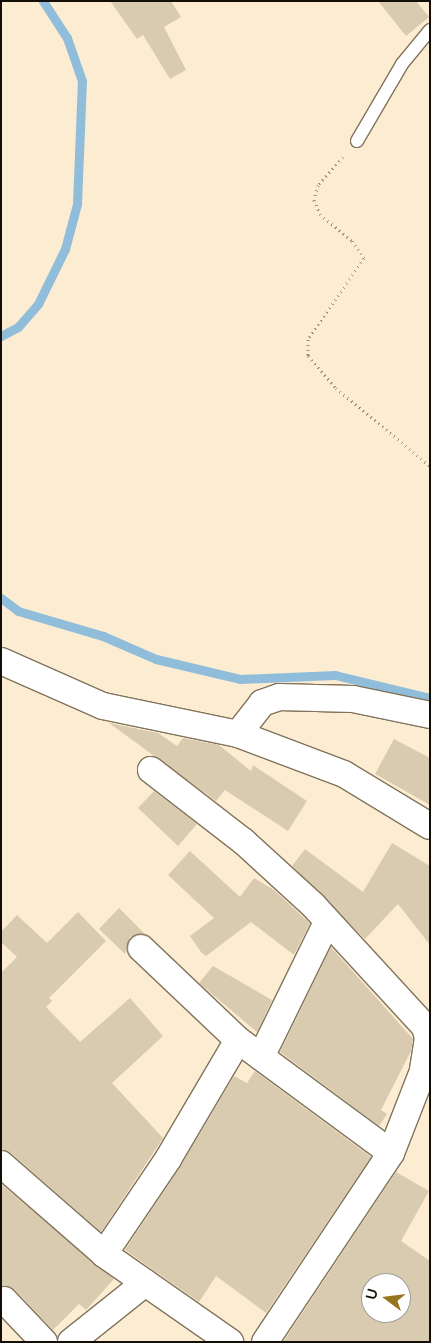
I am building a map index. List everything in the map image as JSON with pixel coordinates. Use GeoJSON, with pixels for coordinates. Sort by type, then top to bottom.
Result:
{"type":"FeatureCollection","features":[{"type":"Feature","properties":{"kind":"street"},"geometry":{"type":"LineString","coordinates":[[1,661],[103,706],[238,734],[344,774],[430,826]]}},
{"type":"Feature","properties":{"kind":"street"},"geometry":{"type":"LineString","coordinates":[[238,734],[262,703],[279,698],[353,699],[430,715]]}},
{"type":"Feature","properties":{"kind":"street"},"geometry":{"type":"LineString","coordinates":[[152,770],[243,841],[328,922],[425,1027],[428,1038],[423,1070],[392,1153],[266,1342]]}},
{"type":"Feature","properties":{"kind":"street"},"geometry":{"type":"LineString","coordinates":[[261,1057],[328,922]]}},
{"type":"Feature","properties":{"kind":"street"},"geometry":{"type":"LineString","coordinates":[[141,948],[238,1040],[392,1153]]}},
{"type":"Feature","properties":{"kind":"street"},"geometry":{"type":"LineString","coordinates":[[104,1254],[168,1159],[238,1040]]}},
{"type":"Feature","properties":{"kind":"street"},"geometry":{"type":"LineString","coordinates":[[1,1164],[104,1254],[230,1342]]}},
{"type":"Feature","properties":{"kind":"street"},"geometry":{"type":"LineString","coordinates":[[71,1342],[145,1284]]}},
{"type":"Feature","properties":{"kind":"street"},"geometry":{"type":"LineString","coordinates":[[4,1300],[44,1342]]}},
{"type":"Feature","properties":{"kind":"lane"},"geometry":{"type":"LineString","coordinates":[[357,140],[402,64],[430,30]]}},
{"type":"Feature","properties":{"kind":"path"},"geometry":{"type":"LineString","coordinates":[[357,140],[318,185],[314,200],[320,214],[352,241],[364,258],[308,339],[308,356],[336,388],[430,466]]}},
{"type":"Feature","properties":{"kind":"building"},"geometry":{"type":"Polygon","coordinates":[[[110,1],[171,1],[181,17],[164,27],[186,70],[170,79],[143,35],[137,39],[110,1]]]}},
{"type":"Feature","properties":{"kind":"building"},"geometry":{"type":"Polygon","coordinates":[[[378,1],[416,1],[429,17],[406,36],[378,1]]]}},
{"type":"Feature","properties":{"kind":"building"},"geometry":{"type":"Polygon","coordinates":[[[109,723],[158,733],[177,746],[183,738],[219,745],[251,771],[253,765],[307,801],[288,831],[225,790],[216,801],[109,723]]]}},
{"type":"Feature","properties":{"kind":"building"},"geometry":{"type":"Polygon","coordinates":[[[394,739],[430,758],[430,805],[375,774],[394,739]]]}},
{"type":"Feature","properties":{"kind":"building"},"geometry":{"type":"Polygon","coordinates":[[[154,791],[197,824],[178,846],[138,808],[154,791]]]}},
{"type":"Feature","properties":{"kind":"building"},"geometry":{"type":"Polygon","coordinates":[[[392,843],[430,866],[430,945],[398,904],[365,939],[292,866],[305,849],[363,892],[392,843]]]}},
{"type":"Feature","properties":{"kind":"building"},"geometry":{"type":"Polygon","coordinates":[[[190,851],[240,897],[254,878],[274,890],[310,923],[294,955],[251,922],[206,956],[201,952],[190,936],[214,918],[168,875],[190,851]]]}},
{"type":"Feature","properties":{"kind":"building"},"geometry":{"type":"Polygon","coordinates":[[[119,908],[145,934],[130,937],[125,954],[99,929],[119,908]]]}},
{"type":"Feature","properties":{"kind":"building"},"geometry":{"type":"Polygon","coordinates":[[[78,912],[106,941],[49,998],[52,1001],[46,1007],[80,1042],[130,998],[163,1036],[112,1083],[163,1138],[101,1232],[11,1153],[1,1149],[1,973],[17,957],[1,942],[1,932],[17,915],[47,943],[78,912]]]}},
{"type":"Feature","properties":{"kind":"building"},"geometry":{"type":"Polygon","coordinates":[[[331,947],[413,1039],[411,1051],[381,1110],[387,1114],[379,1126],[280,1052],[331,947]]]}},
{"type":"Feature","properties":{"kind":"building"},"geometry":{"type":"Polygon","coordinates":[[[213,966],[272,1000],[257,1032],[199,983],[213,966]]]}},
{"type":"Feature","properties":{"kind":"building"},"geometry":{"type":"Polygon","coordinates":[[[255,1071],[371,1157],[266,1313],[216,1276],[199,1302],[125,1250],[180,1167],[234,1076],[247,1083],[255,1071]]]}},
{"type":"Feature","properties":{"kind":"building"},"geometry":{"type":"Polygon","coordinates":[[[396,1172],[429,1191],[401,1241],[430,1261],[430,1342],[283,1342],[396,1172]]]}},
{"type":"Feature","properties":{"kind":"building"},"geometry":{"type":"Polygon","coordinates":[[[1,1184],[114,1279],[86,1310],[79,1304],[53,1330],[15,1290],[1,1285],[1,1184]]]}},
{"type":"Feature","properties":{"kind":"waterway"},"geometry":{"type":"LineString","coordinates":[[1,336],[18,327],[38,304],[65,249],[77,204],[82,81],[67,38],[43,1]]}},
{"type":"Feature","properties":{"kind":"waterway"},"geometry":{"type":"LineString","coordinates":[[1,598],[18,611],[103,636],[156,659],[240,679],[335,675],[430,698]]}}]}
